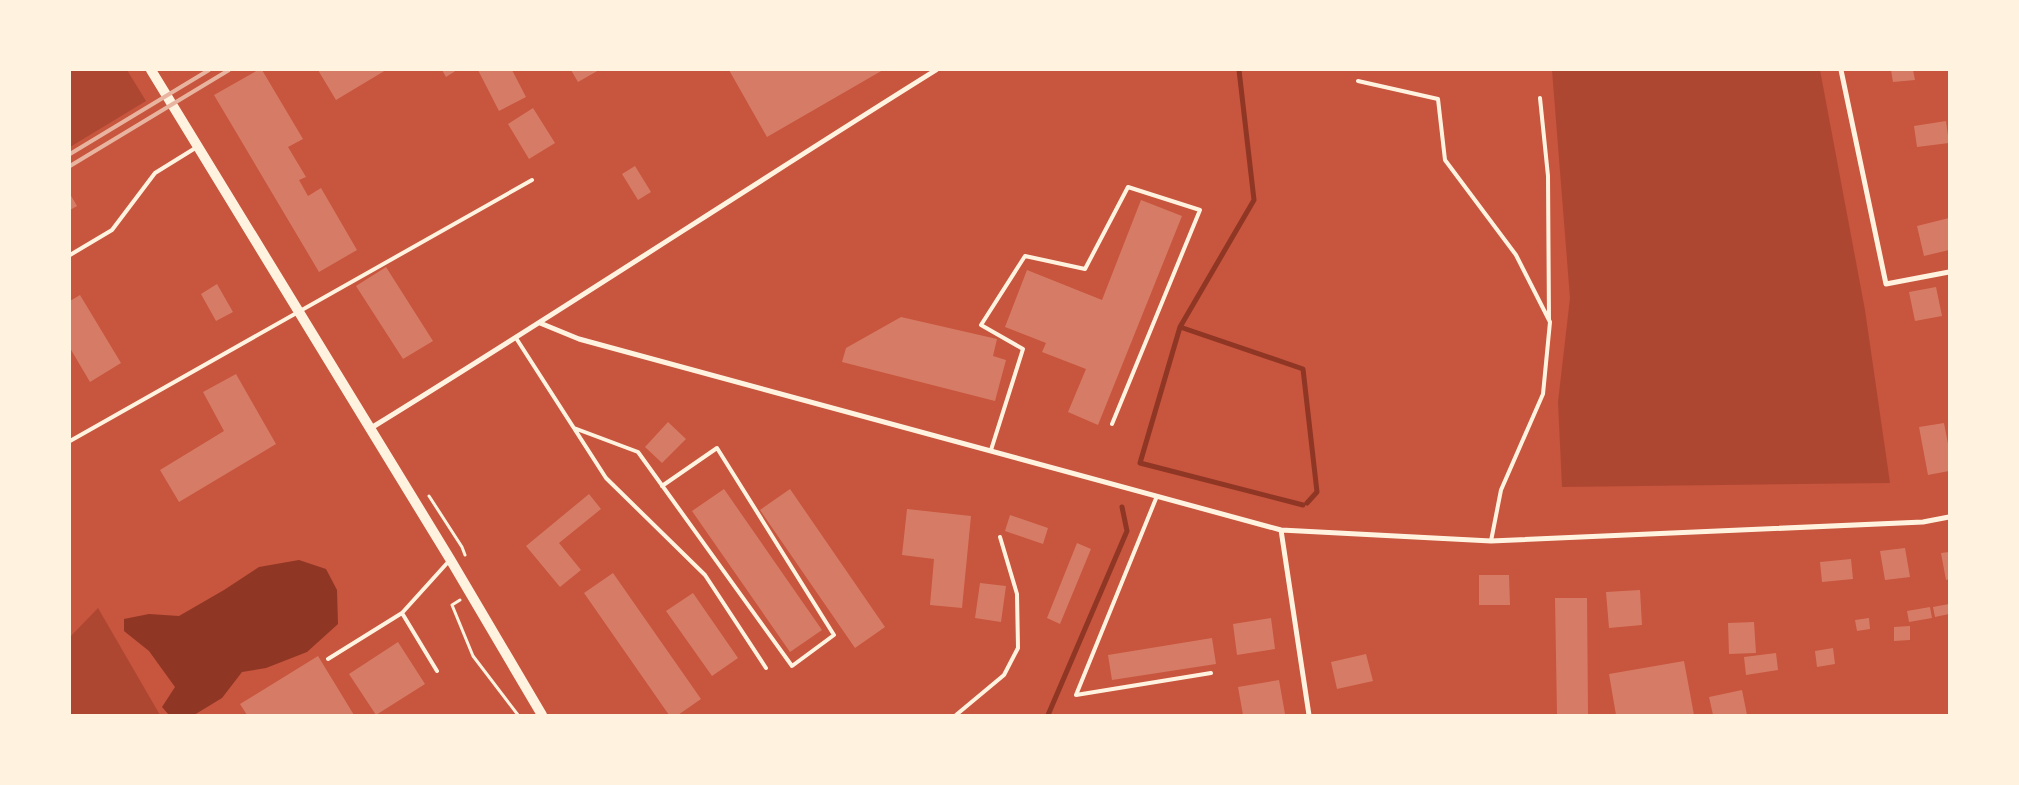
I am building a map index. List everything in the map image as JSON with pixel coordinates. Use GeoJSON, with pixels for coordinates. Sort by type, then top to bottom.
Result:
{"type":"FeatureCollection","features":[{"type":"Feature","properties":{"kind":"main road"},"geometry":{"type":"LineString","coordinates":[[151,70],[371,428],[542,715]]}},
{"type":"Feature","properties":{"kind":"street"},"geometry":{"type":"LineString","coordinates":[[371,428],[540,323],[936,70]]}},
{"type":"Feature","properties":{"kind":"street"},"geometry":{"type":"LineString","coordinates":[[1842,70],[1886,284],[1949,272]]}},
{"type":"Feature","properties":{"kind":"street"},"geometry":{"type":"LineString","coordinates":[[540,323],[579,339],[1281,530],[1491,541],[1923,522],[1949,517]]}},
{"type":"Feature","properties":{"kind":"street"},"geometry":{"type":"LineString","coordinates":[[1281,530],[1309,715]]}},
{"type":"Feature","properties":{"kind":"lane"},"geometry":{"type":"LineString","coordinates":[[1358,81],[1438,99],[1445,160],[1516,255],[1550,322]]}},
{"type":"Feature","properties":{"kind":"lane"},"geometry":{"type":"LineString","coordinates":[[1491,541],[1501,490],[1543,394],[1550,322],[1548,176],[1540,98]]}},
{"type":"Feature","properties":{"kind":"lane"},"geometry":{"type":"LineString","coordinates":[[70,255],[112,230],[154,173],[198,146]]}},
{"type":"Feature","properties":{"kind":"lane"},"geometry":{"type":"LineString","coordinates":[[70,441],[532,180]]}},
{"type":"Feature","properties":{"kind":"lane"},"geometry":{"type":"LineString","coordinates":[[991,450],[1023,349],[982,325],[1025,256],[1085,269],[1128,187],[1200,210],[1112,424]]}},
{"type":"Feature","properties":{"kind":"lane"},"geometry":{"type":"LineString","coordinates":[[516,338],[606,478],[705,575],[766,668]]}},
{"type":"Feature","properties":{"kind":"lane"},"geometry":{"type":"LineString","coordinates":[[574,428],[638,452],[662,486],[792,666],[834,635],[717,448],[662,486]]}},
{"type":"Feature","properties":{"kind":"lane"},"geometry":{"type":"LineString","coordinates":[[1157,496],[1076,695],[1211,673]]}},
{"type":"Feature","properties":{"kind":"lane"},"geometry":{"type":"LineString","coordinates":[[956,715],[1004,675],[1018,648],[1017,594],[1000,537]]}},
{"type":"Feature","properties":{"kind":"lane"},"geometry":{"type":"LineString","coordinates":[[328,660],[402,613],[450,559]]}},
{"type":"Feature","properties":{"kind":"lane"},"geometry":{"type":"LineString","coordinates":[[402,613],[437,671]]}},
{"type":"Feature","properties":{"kind":"shaded area"},"geometry":{"type":"Polygon","coordinates":[[[70,70],[127,70],[146,101],[70,147],[70,70]]]}},
{"type":"Feature","properties":{"kind":"shaded area"},"geometry":{"type":"Polygon","coordinates":[[[1552,70],[1820,70],[1865,310],[1890,483],[1562,487],[1558,402],[1570,298],[1552,70]]]}},
{"type":"Feature","properties":{"kind":"shaded area"},"geometry":{"type":"Polygon","coordinates":[[[299,560],[326,569],[337,590],[338,624],[307,652],[266,668],[242,672],[222,698],[194,715],[169,715],[162,707],[175,687],[149,651],[124,631],[124,619],[149,614],[179,616],[259,567],[299,560]]]}},
{"type":"Feature","properties":{"kind":"shaded area"},"geometry":{"type":"Polygon","coordinates":[[[98,608],[160,715],[70,715],[70,637],[98,608]]]}},
{"type":"Feature","properties":{"kind":"building"},"geometry":{"type":"Polygon","coordinates":[[[258,70],[262,70],[303,139],[288,147],[306,177],[299,180],[308,196],[321,188],[357,250],[319,272],[214,95],[258,70]]]}},
{"type":"Feature","properties":{"kind":"building"},"geometry":{"type":"Polygon","coordinates":[[[318,70],[386,70],[336,100],[318,70]]]}},
{"type":"Feature","properties":{"kind":"building"},"geometry":{"type":"Polygon","coordinates":[[[442,70],[457,70],[446,77],[442,70]]]}},
{"type":"Feature","properties":{"kind":"building"},"geometry":{"type":"Polygon","coordinates":[[[478,70],[512,70],[526,97],[499,111],[478,70]]]}},
{"type":"Feature","properties":{"kind":"building"},"geometry":{"type":"Polygon","coordinates":[[[571,70],[599,70],[578,82],[571,70]]]}},
{"type":"Feature","properties":{"kind":"building"},"geometry":{"type":"Polygon","coordinates":[[[729,70],[883,70],[767,137],[729,70]]]}},
{"type":"Feature","properties":{"kind":"building"},"geometry":{"type":"Polygon","coordinates":[[[1891,70],[1913,70],[1915,80],[1893,82],[1891,70]]]}},
{"type":"Feature","properties":{"kind":"building"},"geometry":{"type":"Polygon","coordinates":[[[533,108],[555,143],[529,159],[508,124],[533,108]]]}},
{"type":"Feature","properties":{"kind":"building"},"geometry":{"type":"Polygon","coordinates":[[[1946,121],[1949,143],[1917,147],[1914,126],[1946,121]]]}},
{"type":"Feature","properties":{"kind":"building"},"geometry":{"type":"Polygon","coordinates":[[[635,166],[651,192],[638,200],[622,174],[635,166]]]}},
{"type":"Feature","properties":{"kind":"building"},"geometry":{"type":"Polygon","coordinates":[[[70,194],[77,206],[70,210],[70,194]]]}},
{"type":"Feature","properties":{"kind":"building"},"geometry":{"type":"Polygon","coordinates":[[[1141,200],[1182,216],[1098,425],[1068,412],[1086,369],[1042,352],[1046,343],[1005,327],[1027,270],[1102,300],[1141,200]]]}},
{"type":"Feature","properties":{"kind":"building"},"geometry":{"type":"Polygon","coordinates":[[[1949,218],[1949,250],[1924,256],[1917,226],[1949,218]]]}},
{"type":"Feature","properties":{"kind":"building"},"geometry":{"type":"Polygon","coordinates":[[[386,267],[433,341],[403,359],[356,286],[386,267]]]}},
{"type":"Feature","properties":{"kind":"building"},"geometry":{"type":"Polygon","coordinates":[[[217,284],[233,312],[216,321],[201,294],[217,284]]]}},
{"type":"Feature","properties":{"kind":"building"},"geometry":{"type":"Polygon","coordinates":[[[1936,287],[1942,316],[1915,321],[1909,292],[1936,287]]]}},
{"type":"Feature","properties":{"kind":"building"},"geometry":{"type":"Polygon","coordinates":[[[80,295],[121,363],[90,382],[70,348],[70,301],[80,295]]]}},
{"type":"Feature","properties":{"kind":"building"},"geometry":{"type":"Polygon","coordinates":[[[901,317],[997,339],[993,356],[1006,360],[995,401],[842,362],[846,348],[901,317]]]}},
{"type":"Feature","properties":{"kind":"building"},"geometry":{"type":"Polygon","coordinates":[[[236,374],[276,444],[179,502],[160,470],[224,431],[203,392],[236,374]]]}},
{"type":"Feature","properties":{"kind":"building"},"geometry":{"type":"Polygon","coordinates":[[[668,422],[686,439],[662,463],[645,447],[668,422]]]}},
{"type":"Feature","properties":{"kind":"building"},"geometry":{"type":"Polygon","coordinates":[[[1944,423],[1949,449],[1949,471],[1928,475],[1919,427],[1944,423]]]}},
{"type":"Feature","properties":{"kind":"building"},"geometry":{"type":"Polygon","coordinates":[[[724,489],[822,630],[790,652],[692,511],[724,489]]]}},
{"type":"Feature","properties":{"kind":"building"},"geometry":{"type":"Polygon","coordinates":[[[790,489],[885,627],[855,648],[760,510],[790,489]]]}},
{"type":"Feature","properties":{"kind":"building"},"geometry":{"type":"Polygon","coordinates":[[[589,494],[601,509],[559,543],[581,570],[560,587],[526,546],[589,494]]]}},
{"type":"Feature","properties":{"kind":"building"},"geometry":{"type":"Polygon","coordinates":[[[907,509],[971,516],[962,608],[930,605],[934,559],[902,555],[907,509]]]}},
{"type":"Feature","properties":{"kind":"building"},"geometry":{"type":"Polygon","coordinates":[[[1010,515],[1048,528],[1043,544],[1005,531],[1010,515]]]}},
{"type":"Feature","properties":{"kind":"building"},"geometry":{"type":"Polygon","coordinates":[[[1077,543],[1091,549],[1060,624],[1047,618],[1077,543]]]}},
{"type":"Feature","properties":{"kind":"building"},"geometry":{"type":"Polygon","coordinates":[[[1905,548],[1910,577],[1885,580],[1880,551],[1905,548]]]}},
{"type":"Feature","properties":{"kind":"building"},"geometry":{"type":"Polygon","coordinates":[[[1949,552],[1949,579],[1946,580],[1941,553],[1949,552]]]}},
{"type":"Feature","properties":{"kind":"building"},"geometry":{"type":"Polygon","coordinates":[[[1851,559],[1853,579],[1822,582],[1820,562],[1851,559]]]}},
{"type":"Feature","properties":{"kind":"building"},"geometry":{"type":"Polygon","coordinates":[[[613,573],[701,699],[678,715],[669,715],[584,593],[613,573]]]}},
{"type":"Feature","properties":{"kind":"building"},"geometry":{"type":"Polygon","coordinates":[[[1479,575],[1509,575],[1510,605],[1479,605],[1479,575]]]}},
{"type":"Feature","properties":{"kind":"building"},"geometry":{"type":"Polygon","coordinates":[[[980,583],[1006,586],[1001,622],[975,618],[980,583]]]}},
{"type":"Feature","properties":{"kind":"building"},"geometry":{"type":"Polygon","coordinates":[[[1640,590],[1642,625],[1609,628],[1606,592],[1640,590]]]}},
{"type":"Feature","properties":{"kind":"building"},"geometry":{"type":"Polygon","coordinates":[[[693,593],[738,658],[712,676],[666,611],[693,593]]]}},
{"type":"Feature","properties":{"kind":"building"},"geometry":{"type":"Polygon","coordinates":[[[1555,598],[1587,598],[1588,715],[1557,715],[1555,598]]]}},
{"type":"Feature","properties":{"kind":"building"},"geometry":{"type":"Polygon","coordinates":[[[1949,604],[1949,614],[1935,617],[1933,607],[1949,604]]]}},
{"type":"Feature","properties":{"kind":"building"},"geometry":{"type":"Polygon","coordinates":[[[1930,607],[1932,618],[1909,622],[1907,611],[1930,607]]]}},
{"type":"Feature","properties":{"kind":"building"},"geometry":{"type":"Polygon","coordinates":[[[1271,618],[1275,649],[1237,655],[1233,624],[1271,618]]]}},
{"type":"Feature","properties":{"kind":"building"},"geometry":{"type":"Polygon","coordinates":[[[1869,618],[1870,629],[1857,631],[1855,620],[1869,618]]]}},
{"type":"Feature","properties":{"kind":"building"},"geometry":{"type":"Polygon","coordinates":[[[1754,622],[1756,653],[1729,654],[1728,623],[1754,622]]]}},
{"type":"Feature","properties":{"kind":"building"},"geometry":{"type":"Polygon","coordinates":[[[1910,626],[1910,640],[1894,641],[1894,627],[1910,626]]]}},
{"type":"Feature","properties":{"kind":"building"},"geometry":{"type":"Polygon","coordinates":[[[1212,638],[1216,664],[1112,680],[1108,655],[1212,638]]]}},
{"type":"Feature","properties":{"kind":"building"},"geometry":{"type":"Polygon","coordinates":[[[398,642],[425,684],[376,715],[349,674],[398,642]]]}},
{"type":"Feature","properties":{"kind":"building"},"geometry":{"type":"Polygon","coordinates":[[[1833,648],[1835,664],[1817,667],[1815,651],[1833,648]]]}},
{"type":"Feature","properties":{"kind":"building"},"geometry":{"type":"Polygon","coordinates":[[[1776,653],[1778,670],[1746,675],[1744,657],[1776,653]]]}},
{"type":"Feature","properties":{"kind":"building"},"geometry":{"type":"Polygon","coordinates":[[[1366,654],[1373,681],[1337,689],[1331,662],[1366,654]]]}},
{"type":"Feature","properties":{"kind":"building"},"geometry":{"type":"Polygon","coordinates":[[[318,656],[354,715],[247,715],[240,704],[318,656]]]}},
{"type":"Feature","properties":{"kind":"building"},"geometry":{"type":"Polygon","coordinates":[[[1684,661],[1694,715],[1616,715],[1609,674],[1684,661]]]}},
{"type":"Feature","properties":{"kind":"building"},"geometry":{"type":"Polygon","coordinates":[[[1279,680],[1285,714],[1243,715],[1238,687],[1279,680]]]}},
{"type":"Feature","properties":{"kind":"building"},"geometry":{"type":"Polygon","coordinates":[[[1742,690],[1747,715],[1713,715],[1709,697],[1742,690]]]}},
{"type":"Feature","properties":{"kind":"waterway"},"geometry":{"type":"LineString","coordinates":[[1239,70],[1254,200],[1180,327],[1140,463],[1303,505]]}},
{"type":"Feature","properties":{"kind":"waterway"},"geometry":{"type":"LineString","coordinates":[[1180,327],[1303,369],[1317,492],[1307,503]]}},
{"type":"Feature","properties":{"kind":"waterway"},"geometry":{"type":"LineString","coordinates":[[1048,715],[1127,531],[1122,507]]}},
{"type":"Feature","properties":{"kind":"railway"},"geometry":{"type":"LineString","coordinates":[[70,154],[209,70]]}},
{"type":"Feature","properties":{"kind":"railway"},"geometry":{"type":"LineString","coordinates":[[70,166],[229,70]]}}]}
